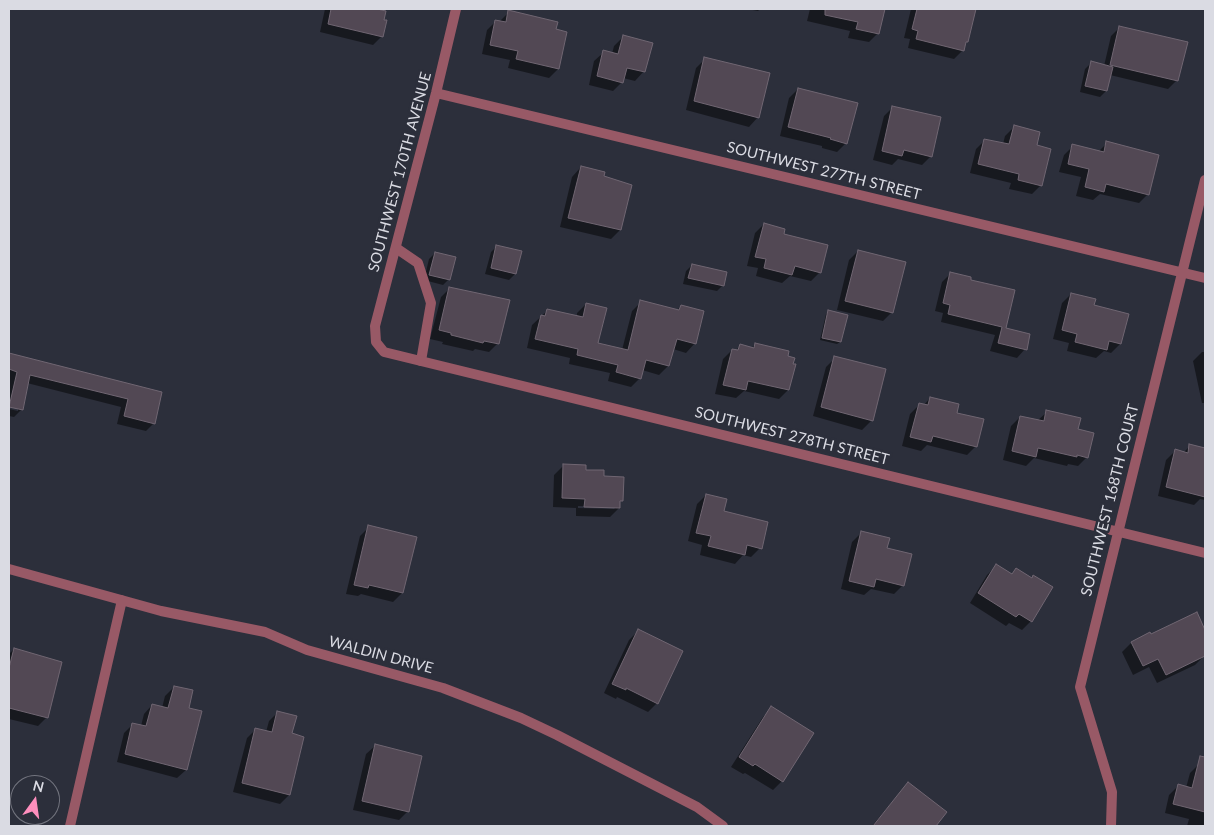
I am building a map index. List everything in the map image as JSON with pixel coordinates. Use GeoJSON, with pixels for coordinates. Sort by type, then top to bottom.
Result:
{"type":"FeatureCollection","features":[{"type":"Feature","properties":{"kind":"street","name":"SOUTHWEST 170TH AVENUE"},"geometry":{"type":"LineString","coordinates":[[376,342],[375,326],[456,9]]}},
{"type":"Feature","properties":{"kind":"street","name":"SOUTHWEST 277TH STREET"},"geometry":{"type":"LineString","coordinates":[[436,93],[1205,278]]}},
{"type":"Feature","properties":{"kind":"street","name":"SOUTHWEST 168TH COURT"},"geometry":{"type":"LineString","coordinates":[[1112,826],[1112,792],[1080,687],[1205,180]]}},
{"type":"Feature","properties":{"kind":"street"},"geometry":{"type":"LineString","coordinates":[[396,248],[418,263],[431,303],[421,361]]}},
{"type":"Feature","properties":{"kind":"street","name":"SOUTHWEST 278TH STREET"},"geometry":{"type":"LineString","coordinates":[[376,342],[384,352],[1205,552]]}},
{"type":"Feature","properties":{"kind":"street","name":"WALDIN DRIVE"},"geometry":{"type":"LineString","coordinates":[[9,569],[160,611],[265,632],[307,650],[443,688],[521,718],[557,735],[696,807],[723,826]]}},
{"type":"Feature","properties":{"kind":"street"},"geometry":{"type":"LineString","coordinates":[[70,826],[122,600]]}},
{"type":"Feature","properties":{"kind":"building"},"geometry":{"type":"Polygon","coordinates":[[[331,9],[377,9],[386,11],[384,20],[387,20],[383,37],[328,24],[331,9]]]}},
{"type":"Feature","properties":{"kind":"building"},"geometry":{"type":"Polygon","coordinates":[[[825,9],[885,9],[879,34],[856,29],[858,22],[825,15],[825,9]]]}},
{"type":"Feature","properties":{"kind":"building"},"geometry":{"type":"Polygon","coordinates":[[[917,9],[976,9],[964,51],[916,39],[918,31],[912,29],[917,9]]]}},
{"type":"Feature","properties":{"kind":"building"},"geometry":{"type":"Polygon","coordinates":[[[508,10],[558,22],[556,29],[567,32],[559,69],[516,59],[518,51],[490,45],[495,20],[506,22],[508,10]]]}},
{"type":"Feature","properties":{"kind":"building"},"geometry":{"type":"Polygon","coordinates":[[[1119,26],[1188,42],[1178,81],[1110,65],[1119,26]]]}},
{"type":"Feature","properties":{"kind":"building"},"geometry":{"type":"Polygon","coordinates":[[[623,35],[653,43],[645,72],[627,68],[623,83],[597,76],[603,50],[618,54],[623,35]]]}},
{"type":"Feature","properties":{"kind":"building"},"geometry":{"type":"Polygon","coordinates":[[[704,57],[770,73],[759,118],[694,101],[704,57]]]}},
{"type":"Feature","properties":{"kind":"building"},"geometry":{"type":"Polygon","coordinates":[[[1091,61],[1113,67],[1107,91],[1085,86],[1091,61]]]}},
{"type":"Feature","properties":{"kind":"building"},"geometry":{"type":"Polygon","coordinates":[[[798,88],[858,103],[847,144],[788,127],[798,88]]]}},
{"type":"Feature","properties":{"kind":"building"},"geometry":{"type":"Polygon","coordinates":[[[892,106],[941,117],[932,157],[904,150],[902,156],[882,151],[892,106]]]}},
{"type":"Feature","properties":{"kind":"building"},"geometry":{"type":"Polygon","coordinates":[[[1014,125],[1040,132],[1037,145],[1051,149],[1042,186],[1018,180],[1019,174],[978,164],[984,139],[1009,144],[1014,125]]]}},
{"type":"Feature","properties":{"kind":"building"},"geometry":{"type":"Polygon","coordinates":[[[1106,141],[1159,155],[1149,195],[1106,184],[1104,192],[1085,187],[1089,169],[1068,164],[1072,144],[1104,152],[1106,141]]]}},
{"type":"Feature","properties":{"kind":"building"},"geometry":{"type":"Polygon","coordinates":[[[581,166],[605,172],[604,176],[632,185],[621,230],[568,218],[581,166]]]}},
{"type":"Feature","properties":{"kind":"building"},"geometry":{"type":"Polygon","coordinates":[[[764,223],[785,229],[784,234],[828,245],[821,273],[795,266],[792,275],[764,268],[766,259],[755,257],[764,223]]]}},
{"type":"Feature","properties":{"kind":"building"},"geometry":{"type":"Polygon","coordinates":[[[496,245],[522,251],[516,274],[491,268],[496,245]]]}},
{"type":"Feature","properties":{"kind":"building"},"geometry":{"type":"Polygon","coordinates":[[[858,250],[906,262],[893,313],[845,301],[858,250]]]}},
{"type":"Feature","properties":{"kind":"building"},"geometry":{"type":"Polygon","coordinates":[[[435,252],[456,257],[450,280],[429,275],[435,252]]]}},
{"type":"Feature","properties":{"kind":"building"},"geometry":{"type":"Polygon","coordinates":[[[692,264],[727,272],[724,286],[688,278],[692,264]]]}},
{"type":"Feature","properties":{"kind":"building"},"geometry":{"type":"Polygon","coordinates":[[[950,272],[971,277],[971,280],[1015,290],[1006,328],[1030,334],[1027,350],[998,343],[1002,327],[948,314],[950,305],[943,303],[950,272]]]}},
{"type":"Feature","properties":{"kind":"building"},"geometry":{"type":"Polygon","coordinates":[[[449,287],[510,300],[499,344],[484,341],[483,343],[439,330],[449,287]]]}},
{"type":"Feature","properties":{"kind":"building"},"geometry":{"type":"Polygon","coordinates":[[[1071,293],[1096,299],[1094,305],[1129,314],[1121,344],[1109,341],[1107,350],[1075,342],[1077,334],[1062,330],[1071,293]]]}},
{"type":"Feature","properties":{"kind":"building"},"geometry":{"type":"Polygon","coordinates":[[[640,300],[679,310],[681,305],[704,311],[696,344],[677,339],[669,366],[646,360],[641,379],[616,372],[618,365],[577,355],[578,349],[535,339],[541,315],[545,316],[547,309],[583,317],[586,303],[607,308],[598,343],[628,350],[640,300]]]}},
{"type":"Feature","properties":{"kind":"building"},"geometry":{"type":"Polygon","coordinates":[[[828,310],[848,315],[841,342],[822,338],[828,310]]]}},
{"type":"Feature","properties":{"kind":"building"},"geometry":{"type":"Polygon","coordinates":[[[755,343],[789,351],[788,356],[795,358],[793,364],[796,364],[789,390],[748,381],[746,390],[723,385],[732,349],[738,350],[740,344],[754,348],[755,343]]]}},
{"type":"Feature","properties":{"kind":"building"},"geometry":{"type":"Polygon","coordinates":[[[9,353],[162,392],[155,424],[124,416],[128,399],[30,375],[23,410],[9,407],[17,372],[9,369],[9,353]]]}},
{"type":"Feature","properties":{"kind":"building"},"geometry":{"type":"Polygon","coordinates":[[[834,356],[886,369],[873,421],[821,407],[834,356]]]}},
{"type":"Feature","properties":{"kind":"building"},"geometry":{"type":"Polygon","coordinates":[[[930,397],[959,404],[957,413],[984,419],[977,447],[933,436],[931,442],[910,437],[919,403],[928,405],[930,397]]]}},
{"type":"Feature","properties":{"kind":"building"},"geometry":{"type":"Polygon","coordinates":[[[1046,410],[1081,418],[1078,429],[1094,433],[1088,458],[1038,448],[1036,457],[1012,451],[1020,416],[1044,421],[1046,410]]]}},
{"type":"Feature","properties":{"kind":"building"},"geometry":{"type":"Polygon","coordinates":[[[1189,444],[1205,448],[1205,497],[1166,487],[1175,449],[1188,453],[1189,444]]]}},
{"type":"Feature","properties":{"kind":"building"},"geometry":{"type":"Polygon","coordinates":[[[563,464],[586,465],[586,470],[604,470],[604,476],[624,477],[623,501],[620,501],[620,508],[584,507],[585,499],[562,498],[563,464]]]}},
{"type":"Feature","properties":{"kind":"building"},"geometry":{"type":"Polygon","coordinates":[[[706,494],[727,499],[724,511],[768,522],[762,549],[747,545],[745,555],[708,546],[711,536],[696,533],[706,494]]]}},
{"type":"Feature","properties":{"kind":"building"},"geometry":{"type":"Polygon","coordinates":[[[368,525],[417,537],[403,593],[369,585],[368,588],[354,585],[368,525]]]}},
{"type":"Feature","properties":{"kind":"building"},"geometry":{"type":"Polygon","coordinates":[[[861,531],[890,538],[887,548],[912,554],[904,586],[876,579],[874,587],[849,581],[861,531]]]}},
{"type":"Feature","properties":{"kind":"building"},"geometry":{"type":"Polygon","coordinates":[[[996,564],[1012,574],[1016,568],[1032,578],[1033,575],[1053,587],[1032,622],[1019,614],[1016,617],[978,593],[996,564]]]}},
{"type":"Feature","properties":{"kind":"building"},"geometry":{"type":"Polygon","coordinates":[[[1197,612],[1205,630],[1205,656],[1166,675],[1158,659],[1143,666],[1131,642],[1197,612]]]}},
{"type":"Feature","properties":{"kind":"building"},"geometry":{"type":"Polygon","coordinates":[[[638,629],[683,651],[658,704],[626,688],[626,690],[612,684],[638,629]]]}},
{"type":"Feature","properties":{"kind":"building"},"geometry":{"type":"Polygon","coordinates":[[[14,648],[62,662],[48,718],[9,708],[9,668],[14,648]]]}},
{"type":"Feature","properties":{"kind":"building"},"geometry":{"type":"Polygon","coordinates":[[[174,686],[193,690],[189,708],[202,711],[187,770],[125,754],[132,723],[146,726],[152,704],[168,708],[174,686]]]}},
{"type":"Feature","properties":{"kind":"building"},"geometry":{"type":"Polygon","coordinates":[[[771,706],[814,733],[783,782],[755,764],[753,766],[739,757],[771,706]]]}},
{"type":"Feature","properties":{"kind":"building"},"geometry":{"type":"Polygon","coordinates":[[[277,711],[297,716],[292,733],[304,737],[290,795],[242,783],[255,728],[272,732],[277,711]]]}},
{"type":"Feature","properties":{"kind":"building"},"geometry":{"type":"Polygon","coordinates":[[[375,744],[422,756],[409,812],[362,801],[375,744]]]}},
{"type":"Feature","properties":{"kind":"building"},"geometry":{"type":"Polygon","coordinates":[[[1200,756],[1205,757],[1205,812],[1173,804],[1178,784],[1192,788],[1200,756]]]}},
{"type":"Feature","properties":{"kind":"building"},"geometry":{"type":"Polygon","coordinates":[[[908,782],[947,812],[936,826],[873,826],[908,782]]]}}]}
